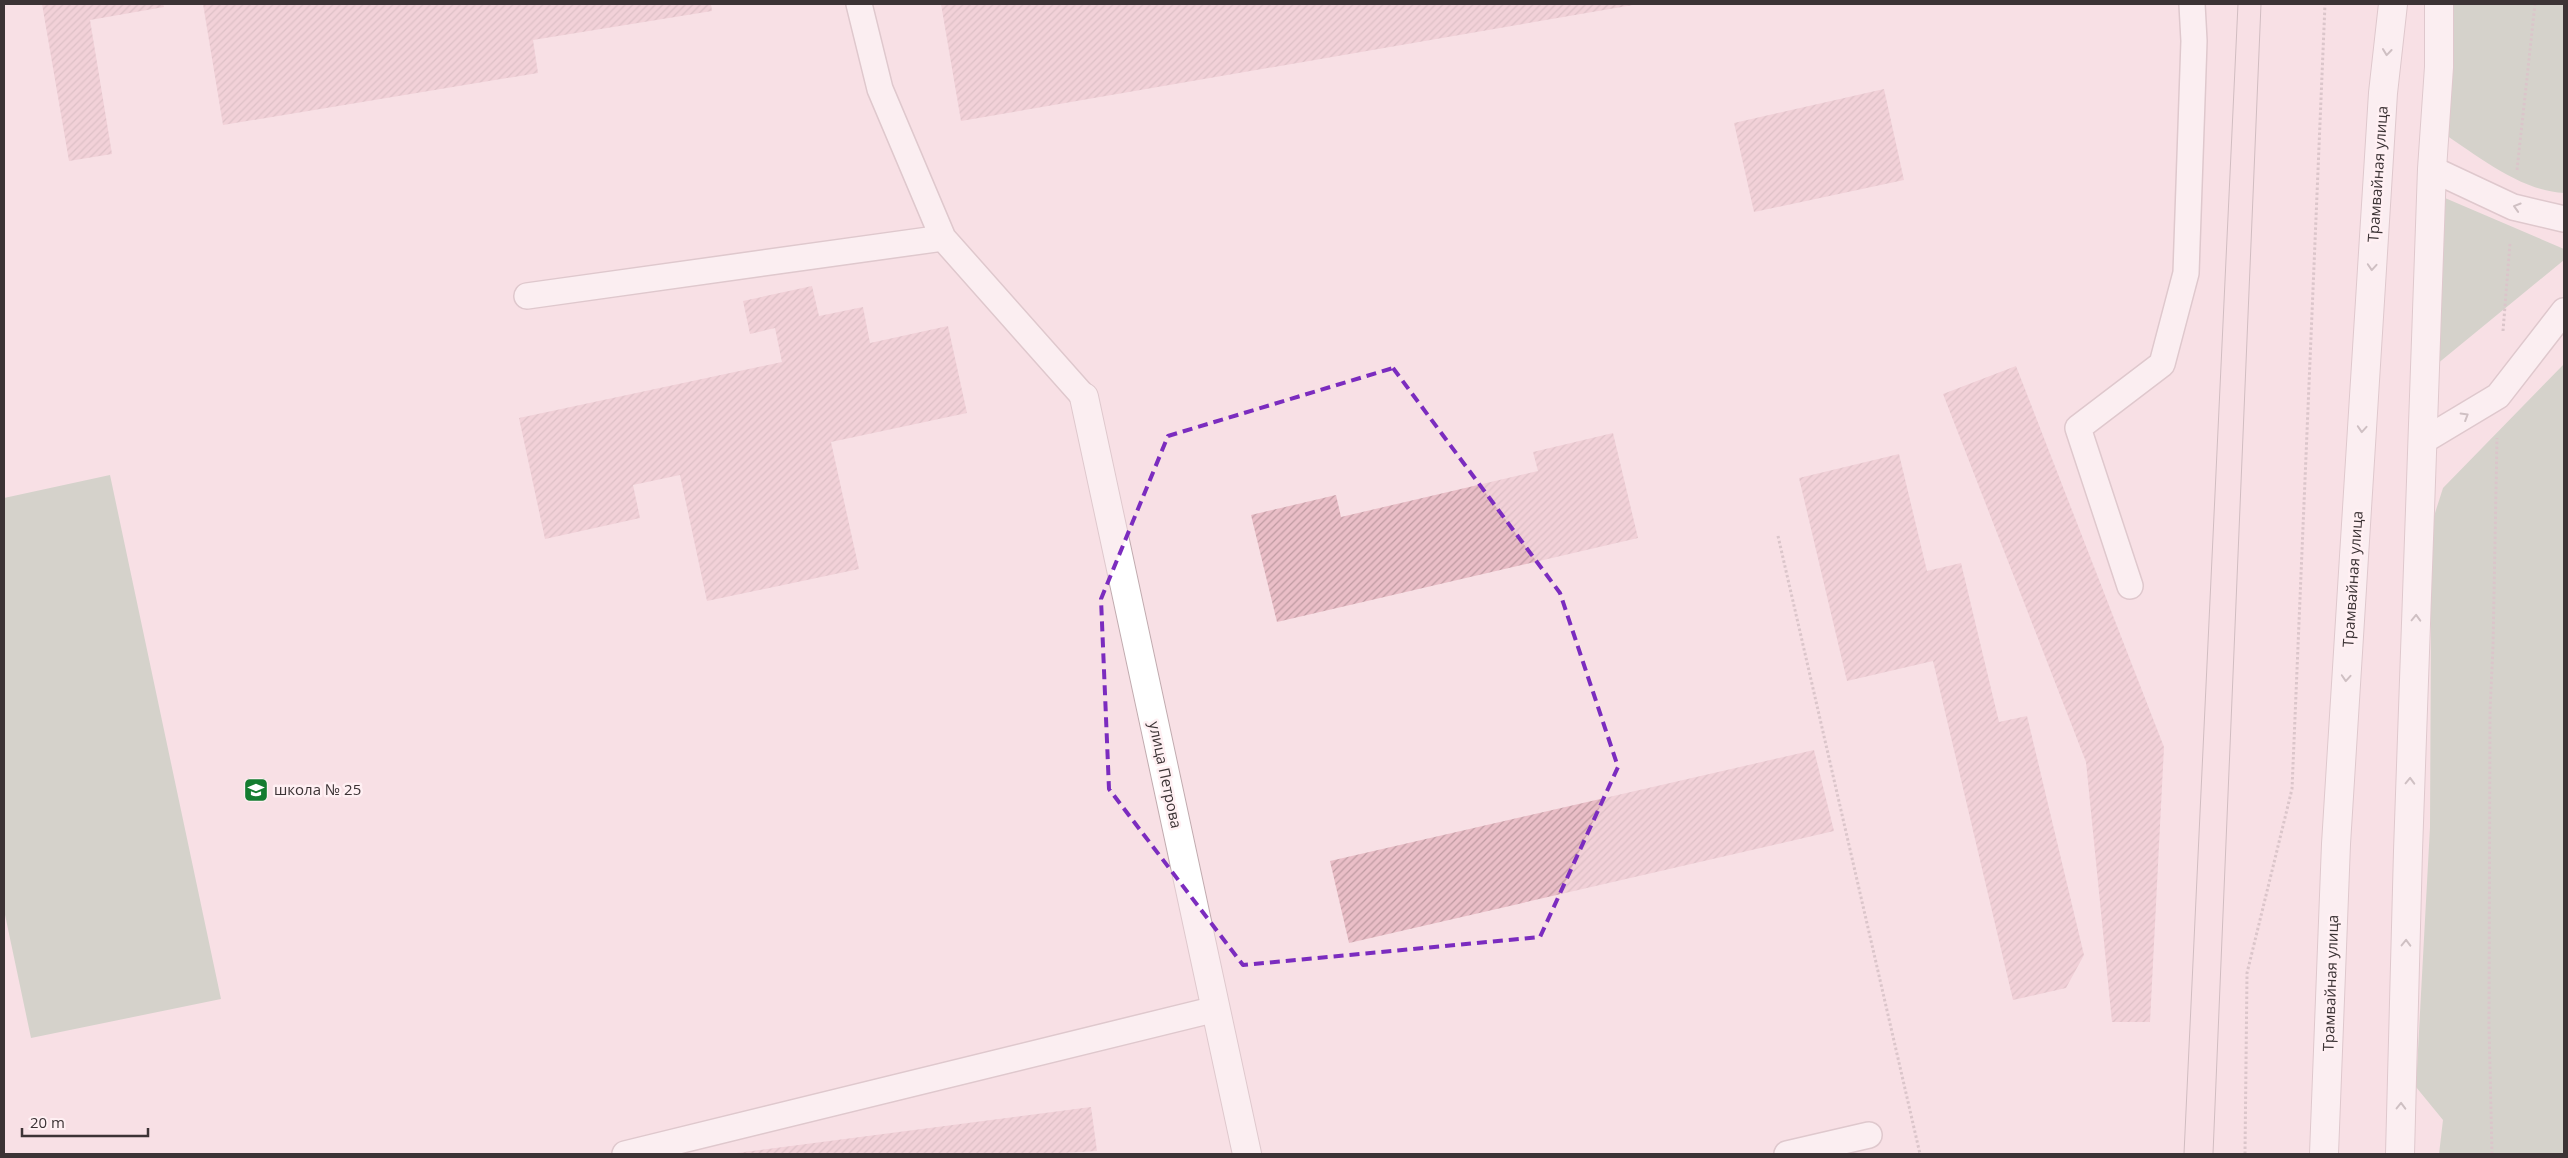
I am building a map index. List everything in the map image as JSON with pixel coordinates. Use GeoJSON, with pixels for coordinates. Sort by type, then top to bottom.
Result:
{"type":"FeatureCollection","features":[{"type":"Feature","properties":{"kind":"main road","name":"Трамвайная улица"},"geometry":{"type":"LineString","coordinates":[[2324,1154],[2336,844],[2383,93],[2393,4]]}},
{"type":"Feature","properties":{"kind":"main road"},"geometry":{"type":"LineString","coordinates":[[2400,1154],[2432,169],[2439,67],[2439,4]]}},
{"type":"Feature","properties":{"kind":"main road","name":"улица Петрова"},"geometry":{"type":"LineString","coordinates":[[1084,396],[1247,1154]]}},
{"type":"Feature","properties":{"kind":"lane"},"geometry":{"type":"LineString","coordinates":[[859,4],[880,89],[943,238],[1084,396]]}},
{"type":"Feature","properties":{"kind":"lane"},"geometry":{"type":"LineString","coordinates":[[2130,586],[2078,428],[2162,364],[2186,273],[2194,41],[2192,4]]}},
{"type":"Feature","properties":{"kind":"lane"},"geometry":{"type":"LineString","coordinates":[[2432,169],[2513,207],[2564,220]]}},
{"type":"Feature","properties":{"kind":"lane"},"geometry":{"type":"LineString","coordinates":[[526,296],[943,238]]}},
{"type":"Feature","properties":{"kind":"lane"},"geometry":{"type":"LineString","coordinates":[[2423,441],[2498,396],[2564,311]]}},
{"type":"Feature","properties":{"kind":"lane"},"geometry":{"type":"LineString","coordinates":[[625,1154],[1216,1009]]}},
{"type":"Feature","properties":{"kind":"lane"},"geometry":{"type":"LineString","coordinates":[[1787,1154],[1869,1134]]}},
{"type":"Feature","properties":{"kind":"path"},"geometry":{"type":"LineString","coordinates":[[2245,1154],[2247,973],[2292,789],[2325,4]]}},
{"type":"Feature","properties":{"kind":"path"},"geometry":{"type":"LineString","coordinates":[[2502,336],[2513,207],[2535,4]]}},
{"type":"Feature","properties":{"kind":"path"},"geometry":{"type":"LineString","coordinates":[[2492,1154],[2489,1026],[2490,710],[2498,396]]}},
{"type":"Feature","properties":{"kind":"path"},"geometry":{"type":"LineString","coordinates":[[1778,536],[1920,1154]]}},
{"type":"Feature","properties":{"kind":"highlighted area"},"geometry":{"type":"Polygon","coordinates":[[[1393,368],[1560,593],[1618,767],[1540,937],[1243,965],[1109,789],[1101,599],[1168,436],[1393,368]]]}},
{"type":"Feature","properties":{"kind":"green space"},"geometry":{"type":"Polygon","coordinates":[[[2450,4],[2564,4],[2564,193],[2530,186],[2514,178],[2437,129],[2450,4]]]}},
{"type":"Feature","properties":{"kind":"green space"},"geometry":{"type":"Polygon","coordinates":[[[2438,195],[2564,249],[2564,260],[2431,369],[2438,195]]]}},
{"type":"Feature","properties":{"kind":"green space"},"geometry":{"type":"Polygon","coordinates":[[[2564,364],[2564,1154],[2439,1154],[2443,1120],[2416,1087],[2430,827],[2431,626],[2428,535],[2443,488],[2564,364]]]}},
{"type":"Feature","properties":{"kind":"green space"},"geometry":{"type":"Polygon","coordinates":[[[110,475],[221,999],[31,1038],[4,910],[4,498],[110,475]]]}},
{"type":"Feature","properties":{"kind":"building"},"geometry":{"type":"Polygon","coordinates":[[[42,4],[163,4],[164,7],[90,20],[112,154],[69,161],[42,4]]]}},
{"type":"Feature","properties":{"kind":"building"},"geometry":{"type":"Polygon","coordinates":[[[203,4],[711,4],[712,11],[533,40],[538,73],[223,125],[203,4]]]}},
{"type":"Feature","properties":{"kind":"building"},"geometry":{"type":"Polygon","coordinates":[[[941,4],[1633,4],[1633,5],[961,121],[941,4]]]}},
{"type":"Feature","properties":{"kind":"building"},"geometry":{"type":"Polygon","coordinates":[[[1884,89],[1904,180],[1754,212],[1734,123],[1884,89]]]}},
{"type":"Feature","properties":{"kind":"building"},"geometry":{"type":"Polygon","coordinates":[[[812,286],[819,316],[863,307],[870,343],[948,326],[967,413],[831,442],[859,569],[707,601],[680,475],[633,485],[640,518],[545,539],[519,418],[782,362],[775,328],[750,334],[743,301],[812,286]]]}},
{"type":"Feature","properties":{"kind":"building"},"geometry":{"type":"Polygon","coordinates":[[[2016,366],[2164,747],[2150,1022],[2112,1022],[2086,762],[1943,394],[2016,366]]]}},
{"type":"Feature","properties":{"kind":"building"},"geometry":{"type":"Polygon","coordinates":[[[1613,433],[1638,538],[1277,622],[1251,515],[1336,495],[1341,517],[1538,471],[1533,452],[1613,433]]]}},
{"type":"Feature","properties":{"kind":"building"},"geometry":{"type":"Polygon","coordinates":[[[1899,454],[1927,571],[1961,563],[1999,722],[2027,716],[2084,955],[2066,988],[2013,1000],[1933,661],[1847,681],[1799,478],[1899,454]]]}},
{"type":"Feature","properties":{"kind":"building"},"geometry":{"type":"Polygon","coordinates":[[[1814,750],[1834,831],[1349,943],[1330,861],[1814,750]]]}},
{"type":"Feature","properties":{"kind":"building"},"geometry":{"type":"Polygon","coordinates":[[[1091,1107],[1097,1151],[1046,1154],[729,1154],[1091,1107]]]}},
{"type":"Feature","properties":{"kind":"tram line"},"geometry":{"type":"LineString","coordinates":[[2184,1154],[2238,4]]}},
{"type":"Feature","properties":{"kind":"tram line"},"geometry":{"type":"LineString","coordinates":[[2213,1154],[2261,4]]}},
{"type":"Feature","properties":{"kind":"place","name":"школа № 25"},"geometry":{"type":"Point","coordinates":[256,790]}}]}
